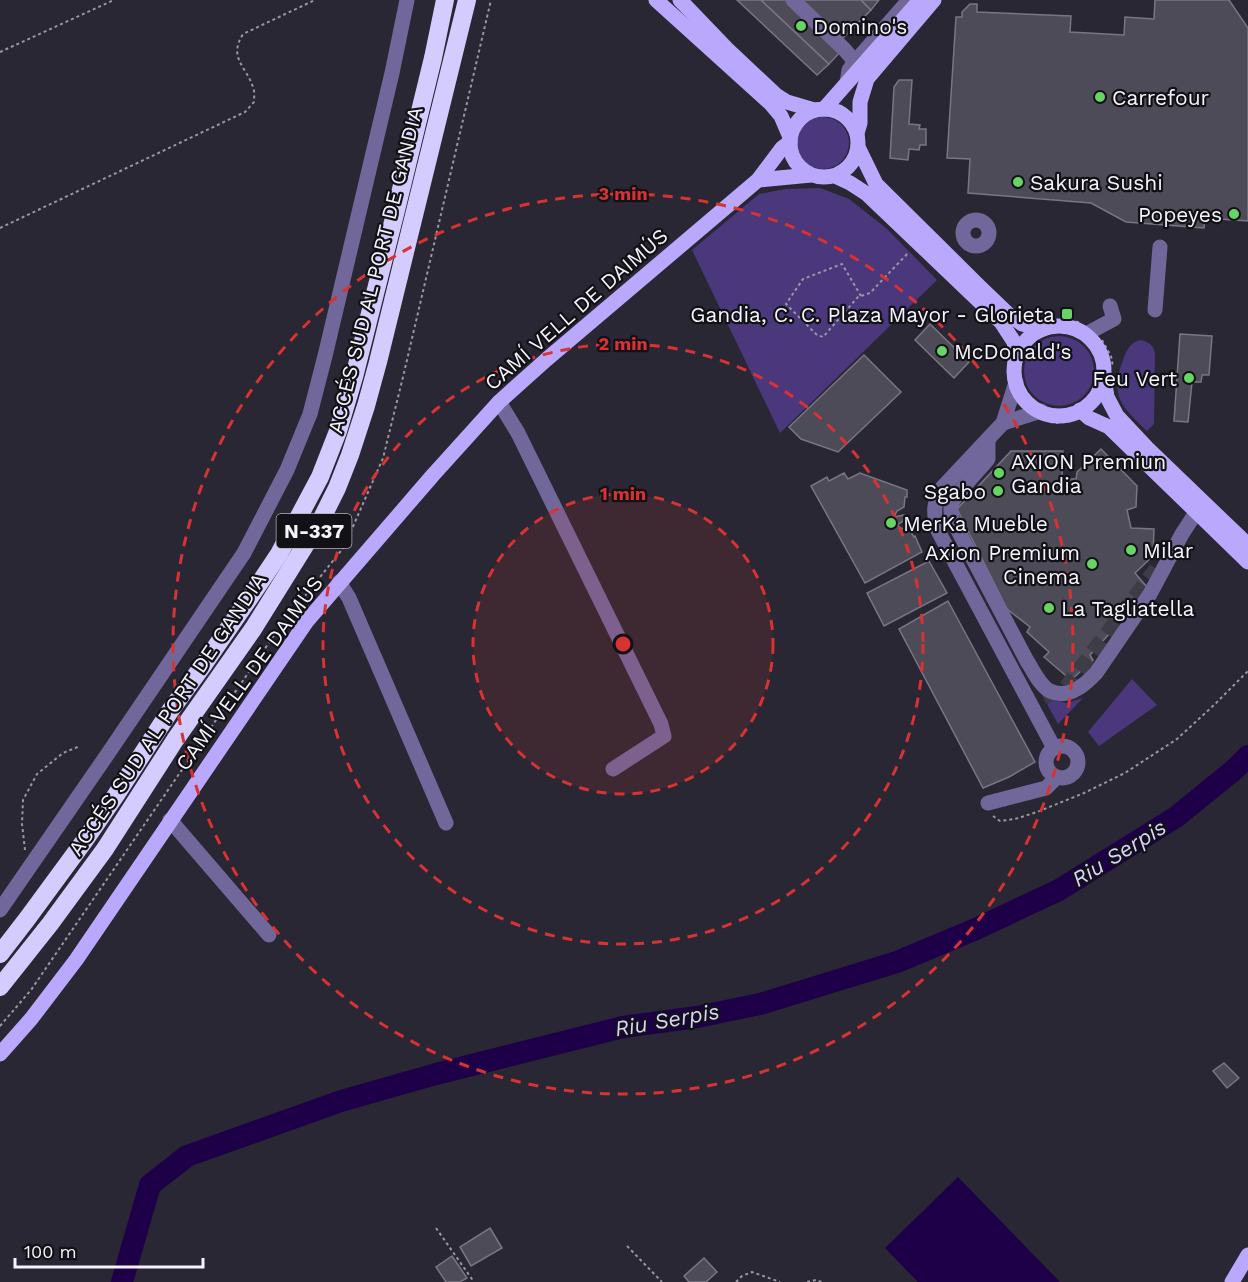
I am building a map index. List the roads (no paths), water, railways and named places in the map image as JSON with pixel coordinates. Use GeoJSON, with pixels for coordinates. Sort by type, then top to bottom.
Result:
{"type":"FeatureCollection","features":[{"type":"Feature","properties":{"kind":"highway","name":"ACCÉS SUD AL PORT DE GANDIA"},"geometry":{"type":"LineString","coordinates":[[0,954],[85,840],[170,711],[279,554],[320,477],[338,431],[377,290],[445,0]]}},
{"type":"Feature","properties":{"kind":"highway","name":"ACCÉS SUD AL PORT DE GANDIA"},"geometry":{"type":"LineString","coordinates":[[0,987],[105,849],[175,740],[253,629],[302,552],[337,488],[350,455],[375,373],[467,0]]}},
{"type":"Feature","properties":{"kind":"main road"},"geometry":{"type":"LineString","coordinates":[[656,0],[770,103],[781,116],[790,140],[791,154],[796,163],[803,170],[819,177],[835,176],[851,165],[856,156],[860,102],[867,79],[934,0]]}},
{"type":"Feature","properties":{"kind":"main road"},"geometry":{"type":"LineString","coordinates":[[680,0],[776,95],[787,102],[819,110],[834,111],[852,123],[876,184],[1008,314],[1022,324],[1058,326],[1090,332],[1102,357],[1107,377],[1107,397],[1117,416],[1248,545]]}},
{"type":"Feature","properties":{"kind":"main road"},"geometry":{"type":"LineString","coordinates":[[790,140],[798,120],[806,114],[819,110],[847,83],[920,0]]}},
{"type":"Feature","properties":{"kind":"main road","name":"CAMÍ VELL DE DAIMÚS"},"geometry":{"type":"LineString","coordinates":[[0,1054],[31,1019],[76,960],[307,621],[339,582],[499,402],[547,358],[758,180],[790,140]]}},
{"type":"Feature","properties":{"kind":"main road"},"geometry":{"type":"LineString","coordinates":[[758,180],[812,175]]}},
{"type":"Feature","properties":{"kind":"main road"},"geometry":{"type":"LineString","coordinates":[[835,176],[867,194],[1001,322],[1014,342],[1017,356]]}},
{"type":"Feature","properties":{"kind":"main road"},"geometry":{"type":"LineString","coordinates":[[1045,325],[1023,344],[1014,369],[1021,394],[1030,404],[1054,415],[1068,415],[1089,404],[1096,397],[1107,377]]}},
{"type":"Feature","properties":{"kind":"main road"},"geometry":{"type":"LineString","coordinates":[[1080,410],[1089,418],[1109,427],[1248,562]]}},
{"type":"Feature","properties":{"kind":"main road"},"geometry":{"type":"LineString","coordinates":[[1232,1282],[1248,1255]]}},
{"type":"Feature","properties":{"kind":"street"},"geometry":{"type":"LineString","coordinates":[[0,910],[244,553],[287,470],[310,414],[325,356],[392,74],[407,0]]}},
{"type":"Feature","properties":{"kind":"street"},"geometry":{"type":"LineString","coordinates":[[793,0],[855,62]]}},
{"type":"Feature","properties":{"kind":"street"},"geometry":{"type":"LineString","coordinates":[[847,83],[849,70],[909,0]]}},
{"type":"Feature","properties":{"kind":"street"},"geometry":{"type":"LineString","coordinates":[[954,261],[969,245]]}},
{"type":"Feature","properties":{"kind":"street"},"geometry":{"type":"LineString","coordinates":[[1155,310],[1160,247]]}},
{"type":"Feature","properties":{"kind":"street"},"geometry":{"type":"LineString","coordinates":[[1090,332],[1114,319],[1110,306]]}},
{"type":"Feature","properties":{"kind":"street"},"geometry":{"type":"LineString","coordinates":[[1016,382],[1003,423],[937,496],[934,504],[936,527],[1027,682],[1036,699],[1054,748]]}},
{"type":"Feature","properties":{"kind":"street"},"geometry":{"type":"LineString","coordinates":[[499,402],[518,433],[662,724],[664,736],[613,769]]}},
{"type":"Feature","properties":{"kind":"street"},"geometry":{"type":"LineString","coordinates":[[1003,423],[1041,411]]}},
{"type":"Feature","properties":{"kind":"street"},"geometry":{"type":"LineString","coordinates":[[988,439],[988,459],[956,496],[951,506],[951,513],[953,521],[1027,661],[1050,691],[1062,694],[1073,692],[1086,684],[1096,673],[1150,594],[1194,508]]}},
{"type":"Feature","properties":{"kind":"street"},"geometry":{"type":"LineString","coordinates":[[1156,568],[1187,510],[1194,508]]}},
{"type":"Feature","properties":{"kind":"street"},"geometry":{"type":"LineString","coordinates":[[339,582],[349,598],[446,823]]}},
{"type":"Feature","properties":{"kind":"street"},"geometry":{"type":"LineString","coordinates":[[1062,745],[1075,752],[1078,761],[1076,771],[1072,775],[1062,778],[1048,771],[1047,755],[1054,748],[1062,745]]}},
{"type":"Feature","properties":{"kind":"street"},"geometry":{"type":"LineString","coordinates":[[988,803],[1046,788],[1057,777]]}},
{"type":"Feature","properties":{"kind":"street"},"geometry":{"type":"LineString","coordinates":[[170,820],[269,935]]}},
{"type":"Feature","properties":{"kind":"waterway","name":"Riu Serpis"},"geometry":{"type":"LineString","coordinates":[[122,1282],[150,1185],[187,1156],[341,1101],[436,1074],[623,1027],[697,1017],[760,1004],[897,962],[976,929],[1059,890],[1176,817],[1248,756]]}},
{"type":"Feature","properties":{"kind":"tunnel"},"geometry":{"type":"LineString","coordinates":[[1043,697],[1066,687],[1156,569]]}},
{"type":"Feature","properties":{"kind":"place","name":"Domino's"},"geometry":{"type":"Point","coordinates":[801,26]}},
{"type":"Feature","properties":{"kind":"place","name":"Carrefour"},"geometry":{"type":"Point","coordinates":[1100,97]}},
{"type":"Feature","properties":{"kind":"place","name":"Sakura Sushi"},"geometry":{"type":"Point","coordinates":[1018,182]}},
{"type":"Feature","properties":{"kind":"place","name":"Popeyes"},"geometry":{"type":"Point","coordinates":[1234,214]}},
{"type":"Feature","properties":{"kind":"place","name":"Gandia, C. C. Plaza Mayor - Glorieta"},"geometry":{"type":"Point","coordinates":[1067,314]}},
{"type":"Feature","properties":{"kind":"place","name":"McDonald's"},"geometry":{"type":"Point","coordinates":[942,351]}},
{"type":"Feature","properties":{"kind":"place","name":"Feu Vert"},"geometry":{"type":"Point","coordinates":[1189,378]}},
{"type":"Feature","properties":{"kind":"place","name":"AXION Premiun Gandia"},"geometry":{"type":"Point","coordinates":[999,473]}},
{"type":"Feature","properties":{"kind":"place","name":"Sgabo"},"geometry":{"type":"Point","coordinates":[998,491]}},
{"type":"Feature","properties":{"kind":"place","name":"MerKa Mueble"},"geometry":{"type":"Point","coordinates":[891,523]}},
{"type":"Feature","properties":{"kind":"place","name":"Milar"},"geometry":{"type":"Point","coordinates":[1131,550]}},
{"type":"Feature","properties":{"kind":"place","name":"Axion Premium Cinema"},"geometry":{"type":"Point","coordinates":[1092,564]}},
{"type":"Feature","properties":{"kind":"place","name":"La Tagliatella"},"geometry":{"type":"Point","coordinates":[1049,608]}}]}
